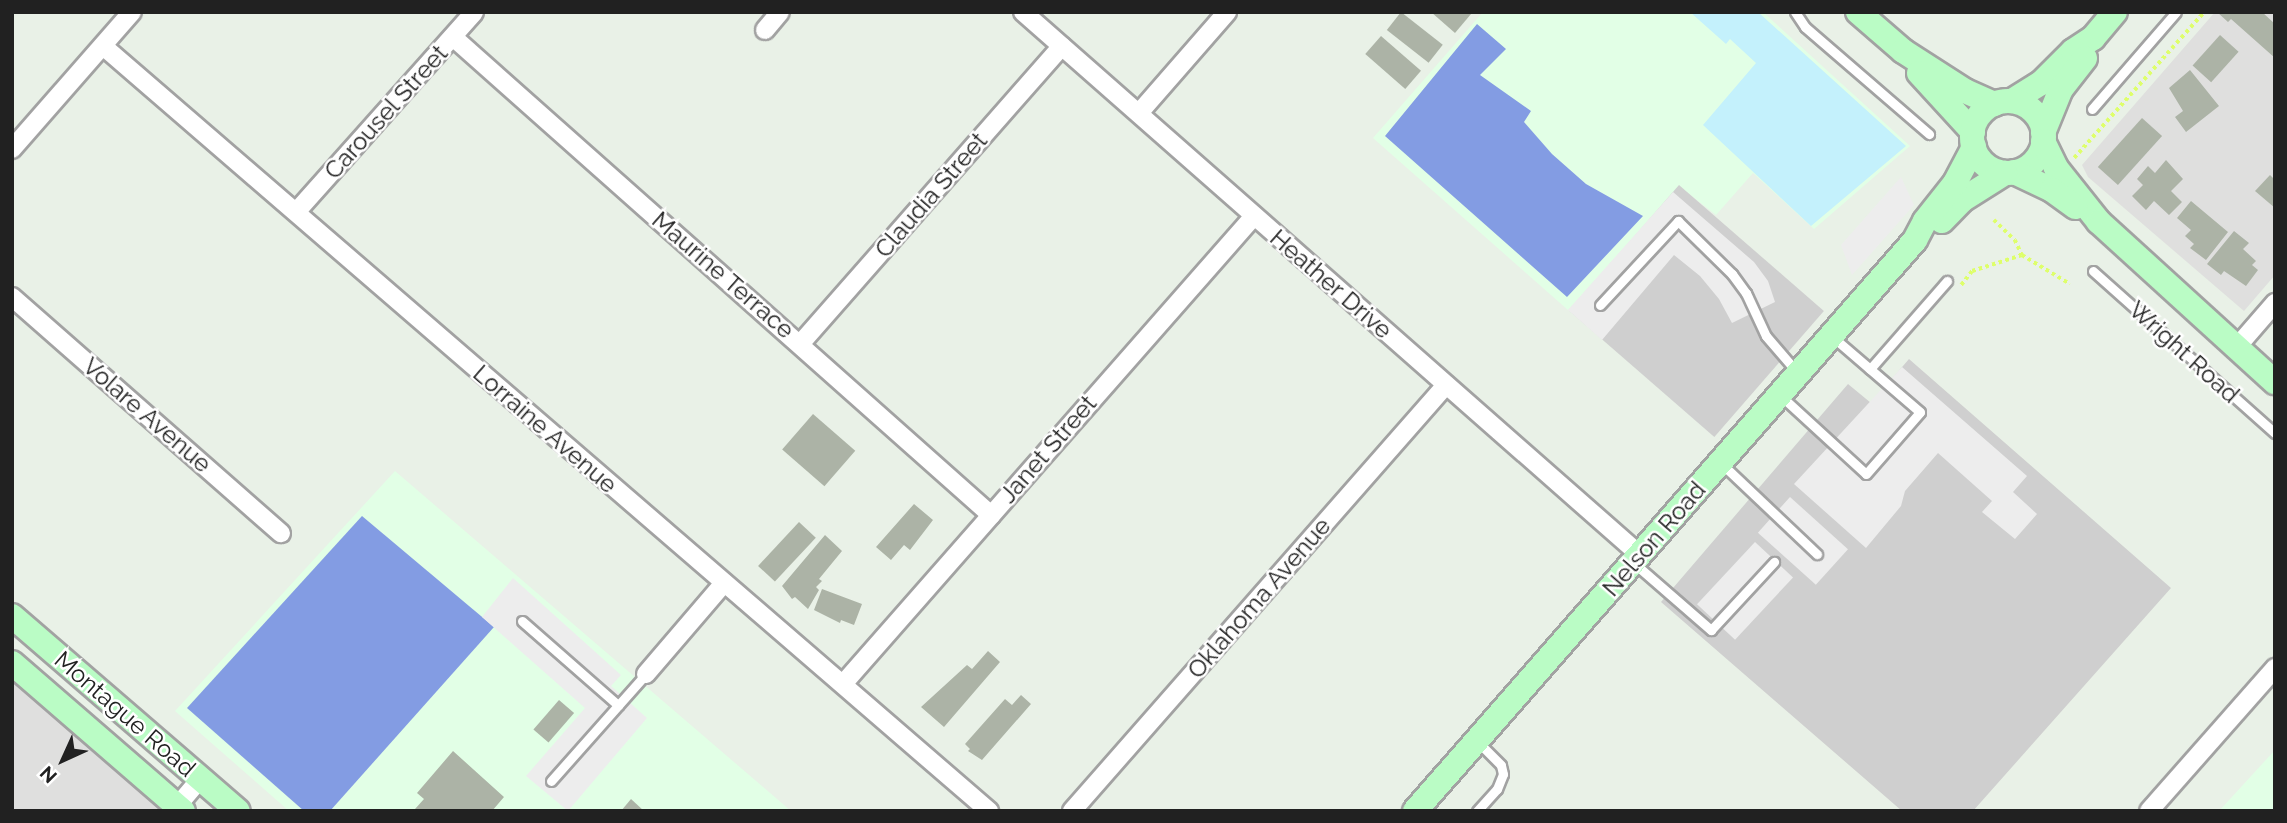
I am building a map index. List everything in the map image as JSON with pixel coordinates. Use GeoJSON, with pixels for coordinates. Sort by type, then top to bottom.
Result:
{"type":"FeatureCollection","features":[{"type":"Feature","properties":{"kind":"main road"},"geometry":{"type":"LineString","coordinates":[[1858,12],[1903,51],[1965,91],[2033,112],[2043,137]]}},
{"type":"Feature","properties":{"kind":"main road"},"geometry":{"type":"LineString","coordinates":[[1973,139],[1978,117],[2041,83],[2073,51],[2093,38],[2115,12]]}},
{"type":"Feature","properties":{"kind":"main road"},"geometry":{"type":"LineString","coordinates":[[1903,51],[1973,139],[1987,167],[2009,173],[2034,162],[2061,89],[2087,55],[2093,38]]}},
{"type":"Feature","properties":{"kind":"main road","name":"Wright Road"},"geometry":{"type":"LineString","coordinates":[[2043,137],[2056,168],[2099,222],[2275,382]]}},
{"type":"Feature","properties":{"kind":"main road","name":"Nelson Road"},"geometry":{"type":"LineString","coordinates":[[1415,811],[1916,240],[1924,221],[1955,183],[1973,139]]}},
{"type":"Feature","properties":{"kind":"main road","name":"Wright Road"},"geometry":{"type":"LineString","coordinates":[[2009,173],[2052,190],[2085,216],[2099,222]]}},
{"type":"Feature","properties":{"kind":"main road","name":"Nelson Road"},"geometry":{"type":"LineString","coordinates":[[1916,240],[1935,229],[1968,196],[2009,173]]}},
{"type":"Feature","properties":{"kind":"main road","name":"Montague Road"},"geometry":{"type":"LineString","coordinates":[[12,616],[239,811]]}},
{"type":"Feature","properties":{"kind":"main road","name":"Montague Road"},"geometry":{"type":"LineString","coordinates":[[12,663],[178,809]]}},
{"type":"Feature","properties":{"kind":"street"},"geometry":{"type":"LineString","coordinates":[[12,149],[132,12]]}},
{"type":"Feature","properties":{"kind":"street","name":"Carousel Street"},"geometry":{"type":"LineString","coordinates":[[297,212],[474,12]]}},
{"type":"Feature","properties":{"kind":"street"},"geometry":{"type":"LineString","coordinates":[[765,30],[780,12]]}},
{"type":"Feature","properties":{"kind":"street","name":"Heather Drive"},"geometry":{"type":"LineString","coordinates":[[1023,12],[1446,386],[1637,559]]}},
{"type":"Feature","properties":{"kind":"street"},"geometry":{"type":"LineString","coordinates":[[1139,113],[1227,12]]}},
{"type":"Feature","properties":{"kind":"street","name":"Maurine Terrace"},"geometry":{"type":"LineString","coordinates":[[453,37],[801,343],[990,515]]}},
{"type":"Feature","properties":{"kind":"street","name":"Lorraine Avenue"},"geometry":{"type":"LineString","coordinates":[[103,46],[989,811]]}},
{"type":"Feature","properties":{"kind":"street","name":"Claudia Street"},"geometry":{"type":"LineString","coordinates":[[801,343],[1062,46]]}},
{"type":"Feature","properties":{"kind":"street","name":"Janet Street"},"geometry":{"type":"LineString","coordinates":[[843,684],[1254,216]]}},
{"type":"Feature","properties":{"kind":"street","name":"Volare Avenue"},"geometry":{"type":"LineString","coordinates":[[12,297],[281,533]]}},
{"type":"Feature","properties":{"kind":"street"},"geometry":{"type":"LineString","coordinates":[[2235,348],[2275,303]]}},
{"type":"Feature","properties":{"kind":"street","name":"Oklahoma Avenue"},"geometry":{"type":"LineString","coordinates":[[1072,811],[1446,386]]}},
{"type":"Feature","properties":{"kind":"street"},"geometry":{"type":"LineString","coordinates":[[646,674],[724,583]]}},
{"type":"Feature","properties":{"kind":"street"},"geometry":{"type":"LineString","coordinates":[[2149,811],[2275,668]]}},
{"type":"Feature","properties":{"kind":"street"},"geometry":{"type":"LineString","coordinates":[[178,809],[201,778]]}},
{"type":"Feature","properties":{"kind":"lane"},"geometry":{"type":"LineString","coordinates":[[1796,12],[1805,27],[1929,134]]}},
{"type":"Feature","properties":{"kind":"lane"},"geometry":{"type":"LineString","coordinates":[[2092,109],[2176,12]]}},
{"type":"Feature","properties":{"kind":"lane"},"geometry":{"type":"LineString","coordinates":[[1600,305],[1678,221],[1732,274],[1746,293],[1766,336],[1798,373]]}},
{"type":"Feature","properties":{"kind":"lane","name":"Wright Road"},"geometry":{"type":"LineString","coordinates":[[2092,271],[2275,433]]}},
{"type":"Feature","properties":{"kind":"lane"},"geometry":{"type":"LineString","coordinates":[[1870,369],[1947,281]]}},
{"type":"Feature","properties":{"kind":"lane"},"geometry":{"type":"LineString","coordinates":[[1780,395],[1866,474],[1920,412],[1832,336]]}},
{"type":"Feature","properties":{"kind":"lane"},"geometry":{"type":"LineString","coordinates":[[1720,463],[1817,554]]}},
{"type":"Feature","properties":{"kind":"lane"},"geometry":{"type":"LineString","coordinates":[[1637,559],[1711,630],[1774,562]]}},
{"type":"Feature","properties":{"kind":"lane"},"geometry":{"type":"LineString","coordinates":[[522,621],[618,705]]}},
{"type":"Feature","properties":{"kind":"lane"},"geometry":{"type":"LineString","coordinates":[[551,781],[646,674]]}},
{"type":"Feature","properties":{"kind":"lane"},"geometry":{"type":"LineString","coordinates":[[1477,741],[1493,755],[1503,774],[1497,789],[1478,811]]}},
{"type":"Feature","properties":{"kind":"path"},"geometry":{"type":"LineString","coordinates":[[2068,152],[2070,163],[2204,12]]}},
{"type":"Feature","properties":{"kind":"path"},"geometry":{"type":"LineString","coordinates":[[1994,220],[2015,240],[2022,254],[2070,284]]}},
{"type":"Feature","properties":{"kind":"path"},"geometry":{"type":"LineString","coordinates":[[1957,289],[1972,271],[2022,254]]}},
{"type":"Feature","properties":{"kind":"shaded area"},"geometry":{"type":"Polygon","coordinates":[[[1483,12],[1763,12],[1910,146],[1814,229],[1753,173],[1716,215],[1679,186],[1568,310],[1373,138],[1483,12]]]}},
{"type":"Feature","properties":{"kind":"shaded area"},"geometry":{"type":"Polygon","coordinates":[[[1690,12],[1758,12],[1906,146],[1811,226],[1703,125],[1756,63],[1730,39],[1726,44],[1690,12]]]}},
{"type":"Feature","properties":{"kind":"shaded area"},"geometry":{"type":"Polygon","coordinates":[[[2215,12],[2275,12],[2275,275],[2244,311],[2088,177],[2082,165],[2215,12]]]}},
{"type":"Feature","properties":{"kind":"shaded area"},"geometry":{"type":"Polygon","coordinates":[[[1477,24],[1506,49],[1480,75],[1531,111],[1524,122],[1552,154],[1586,184],[1643,216],[1567,297],[1385,136],[1477,24]]]}},
{"type":"Feature","properties":{"kind":"shaded area"},"geometry":{"type":"Polygon","coordinates":[[[1901,177],[1914,205],[1852,275],[1841,245],[1901,177]]]}},
{"type":"Feature","properties":{"kind":"shaded area"},"geometry":{"type":"Polygon","coordinates":[[[1679,185],[1824,311],[1714,437],[1569,311],[1679,185]]]}},
{"type":"Feature","properties":{"kind":"shaded area"},"geometry":{"type":"Polygon","coordinates":[[[1673,192],[1754,262],[1768,281],[1775,302],[1732,323],[1719,299],[1700,276],[1674,255],[1602,340],[1568,310],[1673,192]]]}},
{"type":"Feature","properties":{"kind":"shaded area"},"geometry":{"type":"Polygon","coordinates":[[[1909,359],[2171,588],[1973,811],[1902,811],[1661,602],[1848,384],[1871,403],[1909,359]]]}},
{"type":"Feature","properties":{"kind":"shaded area"},"geometry":{"type":"Polygon","coordinates":[[[1902,367],[2027,476],[2013,492],[2037,514],[2015,539],[1982,512],[1992,501],[1938,453],[1905,491],[1901,506],[1866,548],[1794,484],[1902,367]]]}},
{"type":"Feature","properties":{"kind":"shaded area"},"geometry":{"type":"Polygon","coordinates":[[[395,471],[791,811],[289,811],[175,711],[395,471]]]}},
{"type":"Feature","properties":{"kind":"shaded area"},"geometry":{"type":"Polygon","coordinates":[[[1790,497],[1848,549],[1816,585],[1758,533],[1790,497]]]}},
{"type":"Feature","properties":{"kind":"shaded area"},"geometry":{"type":"Polygon","coordinates":[[[362,516],[494,627],[330,811],[304,811],[187,708],[362,516]]]}},
{"type":"Feature","properties":{"kind":"shaded area"},"geometry":{"type":"Polygon","coordinates":[[[1755,542],[1793,577],[1735,640],[1697,604],[1755,542]]]}},
{"type":"Feature","properties":{"kind":"shaded area"},"geometry":{"type":"Polygon","coordinates":[[[513,578],[621,675],[611,686],[647,718],[568,811],[526,776],[585,708],[482,617],[513,578]]]}},
{"type":"Feature","properties":{"kind":"shaded area"},"geometry":{"type":"Polygon","coordinates":[[[12,663],[183,811],[12,811],[12,663]]]}},
{"type":"Feature","properties":{"kind":"shaded area"},"geometry":{"type":"Polygon","coordinates":[[[2275,750],[2275,811],[2219,811],[2275,750]]]}},
{"type":"Feature","properties":{"kind":"building"},"geometry":{"type":"Polygon","coordinates":[[[1401,12],[1443,45],[1429,63],[1387,30],[1401,12]]]}},
{"type":"Feature","properties":{"kind":"building"},"geometry":{"type":"Polygon","coordinates":[[[1431,12],[1469,12],[1471,14],[1455,33],[1431,12]]]}},
{"type":"Feature","properties":{"kind":"building"},"geometry":{"type":"Polygon","coordinates":[[[2217,12],[2262,12],[2275,24],[2275,58],[2231,19],[2228,22],[2217,12]]]}},
{"type":"Feature","properties":{"kind":"building"},"geometry":{"type":"Polygon","coordinates":[[[2220,35],[2239,52],[2211,82],[2193,65],[2220,35]]]}},
{"type":"Feature","properties":{"kind":"building"},"geometry":{"type":"Polygon","coordinates":[[[1381,36],[1421,71],[1405,89],[1365,54],[1381,36]]]}},
{"type":"Feature","properties":{"kind":"building"},"geometry":{"type":"Polygon","coordinates":[[[2190,70],[2219,106],[2186,132],[2175,117],[2183,111],[2169,88],[2190,70]]]}},
{"type":"Feature","properties":{"kind":"building"},"geometry":{"type":"Polygon","coordinates":[[[2142,118],[2162,136],[2118,185],[2098,167],[2142,118]]]}},
{"type":"Feature","properties":{"kind":"building"},"geometry":{"type":"Polygon","coordinates":[[[2166,160],[2183,179],[2171,191],[2182,202],[2169,215],[2154,201],[2146,210],[2132,196],[2143,185],[2137,179],[2148,166],[2155,173],[2166,160]]]}},
{"type":"Feature","properties":{"kind":"building"},"geometry":{"type":"Polygon","coordinates":[[[2270,175],[2275,180],[2275,208],[2255,191],[2270,175]]]}},
{"type":"Feature","properties":{"kind":"building"},"geometry":{"type":"Polygon","coordinates":[[[2191,201],[2228,232],[2206,260],[2190,248],[2194,244],[2185,236],[2191,230],[2177,218],[2191,201]]]}},
{"type":"Feature","properties":{"kind":"building"},"geometry":{"type":"Polygon","coordinates":[[[2234,231],[2249,243],[2243,249],[2256,261],[2252,265],[2258,270],[2246,286],[2224,271],[2221,275],[2207,264],[2234,231]]]}},
{"type":"Feature","properties":{"kind":"building"},"geometry":{"type":"Polygon","coordinates":[[[813,414],[855,451],[824,486],[782,449],[813,414]]]}},
{"type":"Feature","properties":{"kind":"building"},"geometry":{"type":"Polygon","coordinates":[[[914,504],[933,520],[910,550],[904,545],[891,560],[876,547],[914,504]]]}},
{"type":"Feature","properties":{"kind":"building"},"geometry":{"type":"Polygon","coordinates":[[[799,522],[816,538],[775,582],[758,566],[799,522]]]}},
{"type":"Feature","properties":{"kind":"building"},"geometry":{"type":"Polygon","coordinates":[[[825,535],[842,551],[819,579],[822,581],[816,587],[819,590],[808,609],[795,597],[792,599],[782,586],[825,535]]]}},
{"type":"Feature","properties":{"kind":"building"},"geometry":{"type":"Polygon","coordinates":[[[822,589],[862,604],[854,625],[841,620],[840,623],[814,610],[822,589]]]}},
{"type":"Feature","properties":{"kind":"building"},"geometry":{"type":"Polygon","coordinates":[[[988,651],[1000,662],[944,727],[921,707],[967,665],[972,669],[988,651]]]}},
{"type":"Feature","properties":{"kind":"building"},"geometry":{"type":"Polygon","coordinates":[[[1021,695],[1031,704],[982,760],[968,751],[970,749],[965,744],[1005,699],[1012,705],[1021,695]]]}},
{"type":"Feature","properties":{"kind":"building"},"geometry":{"type":"Polygon","coordinates":[[[559,700],[574,713],[549,743],[533,729],[559,700]]]}},
{"type":"Feature","properties":{"kind":"building"},"geometry":{"type":"Polygon","coordinates":[[[453,751],[504,797],[492,811],[415,809],[424,799],[417,793],[453,751]]]}},
{"type":"Feature","properties":{"kind":"building"},"geometry":{"type":"Polygon","coordinates":[[[631,799],[644,811],[621,811],[631,799]]]}}]}
